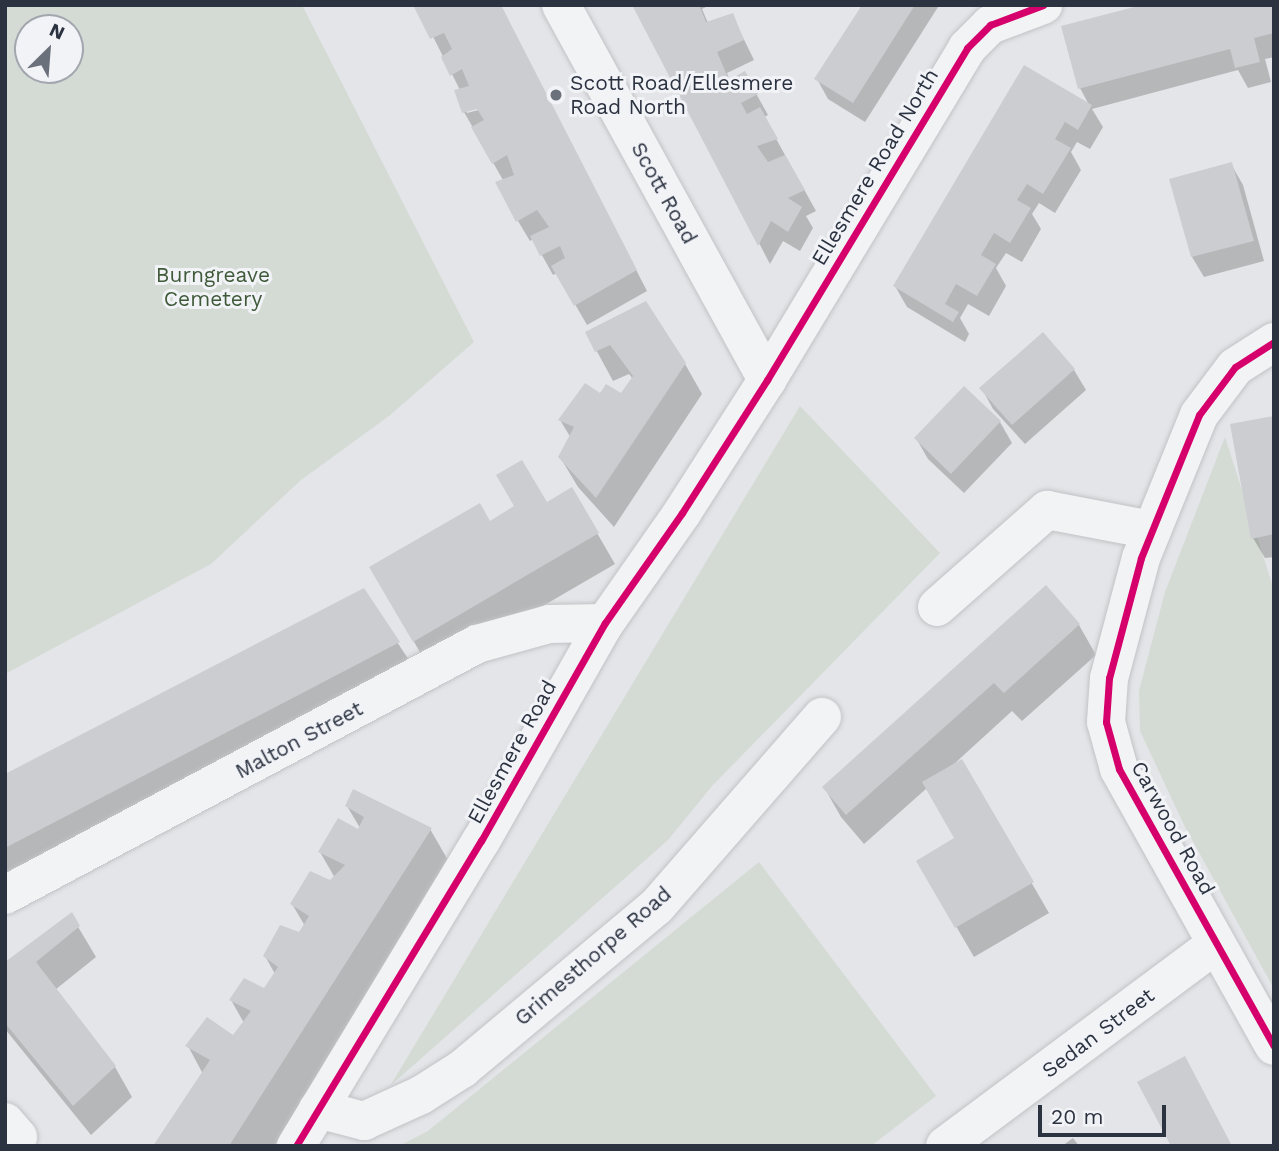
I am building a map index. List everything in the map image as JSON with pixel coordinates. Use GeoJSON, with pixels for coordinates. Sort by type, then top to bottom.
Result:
{"type":"FeatureCollection","features":[{"type":"Feature","properties":{"kind":"street","name":"Scott Road"},"geometry":{"type":"LineString","coordinates":[[561,5],[767,380]]}},
{"type":"Feature","properties":{"kind":"street","name":"Ellesmere Road North"},"geometry":{"type":"LineString","coordinates":[[767,380],[967,48],[990,25],[1043,5]]}},
{"type":"Feature","properties":{"kind":"street"},"geometry":{"type":"LineString","coordinates":[[937,607],[1047,510],[1152,530],[1199,415],[1235,367],[1274,342]]}},
{"type":"Feature","properties":{"kind":"street","name":"Ellesmere Road"},"geometry":{"type":"LineString","coordinates":[[296,1146],[481,841],[605,623],[682,513],[767,380]]}},
{"type":"Feature","properties":{"kind":"street","name":"Carwood Road"},"geometry":{"type":"LineString","coordinates":[[1152,530],[1141,558],[1109,678],[1106,722],[1119,769],[1274,1045]]}},
{"type":"Feature","properties":{"kind":"street","name":"Malton Street"},"geometry":{"type":"LineString","coordinates":[[5,895],[477,645],[549,624],[605,623]]}},
{"type":"Feature","properties":{"kind":"street","name":"Grimesthorpe Road"},"geometry":{"type":"LineString","coordinates":[[318,1109],[364,1121],[421,1095],[462,1069],[657,906],[822,717]]}},
{"type":"Feature","properties":{"kind":"street","name":"Sedan Street"},"geometry":{"type":"LineString","coordinates":[[945,1146],[1216,944]]}},
{"type":"Feature","properties":{"kind":"green space","name":"Burngreave Cemetery"},"geometry":{"type":"Polygon","coordinates":[[[5,5],[302,5],[474,342],[389,416],[301,480],[211,564],[5,674],[5,5]]]}},
{"type":"Feature","properties":{"kind":"green space"},"geometry":{"type":"Polygon","coordinates":[[[800,406],[940,553],[712,786],[668,840],[390,1086],[800,406]]]}},
{"type":"Feature","properties":{"kind":"green space"},"geometry":{"type":"Polygon","coordinates":[[[1225,437],[1274,590],[1274,989],[1185,827],[1140,731],[1139,691],[1165,592],[1225,437]]]}},
{"type":"Feature","properties":{"kind":"green space"},"geometry":{"type":"Polygon","coordinates":[[[759,862],[936,1096],[871,1146],[399,1146],[428,1131],[759,862]]]}},
{"type":"Feature","properties":{"kind":"building"},"geometry":{"type":"Polygon","coordinates":[[[501,5],[637,270],[574,306],[551,266],[565,258],[560,246],[540,256],[530,236],[549,227],[537,210],[516,222],[495,182],[514,175],[507,155],[492,164],[471,127],[484,120],[477,109],[462,113],[454,90],[469,86],[462,69],[450,76],[441,57],[452,49],[444,33],[430,39],[414,7],[501,5]]]}},
{"type":"Feature","properties":{"kind":"building"},"geometry":{"type":"Polygon","coordinates":[[[632,5],[699,5],[706,22],[733,13],[744,40],[717,52],[729,80],[745,71],[758,94],[741,103],[747,114],[760,107],[778,139],[757,146],[768,162],[785,155],[805,190],[788,198],[802,207],[788,232],[771,221],[758,246],[632,5]]]}},
{"type":"Feature","properties":{"kind":"building"},"geometry":{"type":"Polygon","coordinates":[[[862,5],[915,5],[853,103],[814,79],[862,5]]]}},
{"type":"Feature","properties":{"kind":"building"},"geometry":{"type":"Polygon","coordinates":[[[1142,5],[1274,5],[1274,33],[1254,38],[1260,62],[1235,68],[1230,49],[1078,89],[1061,26],[1142,5]]]}},
{"type":"Feature","properties":{"kind":"building"},"geometry":{"type":"Polygon","coordinates":[[[1024,65],[1092,105],[1078,130],[1065,122],[1055,139],[1071,148],[1043,194],[1027,184],[1017,200],[1031,208],[1010,243],[994,233],[981,255],[996,264],[977,296],[956,284],[945,304],[959,312],[953,322],[893,286],[1024,65]]]}},
{"type":"Feature","properties":{"kind":"building"},"geometry":{"type":"Polygon","coordinates":[[[1232,162],[1254,241],[1191,257],[1169,179],[1232,162]]]}},
{"type":"Feature","properties":{"kind":"building"},"geometry":{"type":"Polygon","coordinates":[[[646,301],[686,363],[596,498],[558,457],[574,427],[558,420],[585,383],[600,393],[606,384],[621,393],[633,376],[610,345],[595,352],[585,332],[646,301]]]}},
{"type":"Feature","properties":{"kind":"building"},"geometry":{"type":"Polygon","coordinates":[[[1043,332],[1075,369],[1012,425],[979,388],[1043,332]]]}},
{"type":"Feature","properties":{"kind":"building"},"geometry":{"type":"Polygon","coordinates":[[[964,386],[1001,421],[951,474],[914,438],[964,386]]]}},
{"type":"Feature","properties":{"kind":"building"},"geometry":{"type":"Polygon","coordinates":[[[1274,416],[1274,534],[1251,539],[1230,424],[1274,416]]]}},
{"type":"Feature","properties":{"kind":"building"},"geometry":{"type":"Polygon","coordinates":[[[522,460],[547,502],[572,487],[599,533],[413,642],[369,567],[480,503],[490,521],[514,506],[496,475],[522,460]]]}},
{"type":"Feature","properties":{"kind":"building"},"geometry":{"type":"Polygon","coordinates":[[[1046,585],[1080,624],[1004,693],[994,683],[846,815],[822,787],[1046,585]]]}},
{"type":"Feature","properties":{"kind":"building"},"geometry":{"type":"Polygon","coordinates":[[[364,588],[400,642],[5,848],[5,774],[364,588]]]}},
{"type":"Feature","properties":{"kind":"building"},"geometry":{"type":"Polygon","coordinates":[[[962,759],[1034,882],[955,928],[916,861],[954,838],[922,782],[962,759]]]}},
{"type":"Feature","properties":{"kind":"building"},"geometry":{"type":"Polygon","coordinates":[[[353,789],[432,828],[229,1146],[153,1146],[210,1060],[185,1046],[207,1017],[233,1035],[251,1011],[229,1000],[244,978],[264,988],[278,967],[263,956],[280,925],[299,932],[309,916],[290,904],[310,871],[330,880],[345,865],[318,852],[338,818],[358,829],[364,817],[345,806],[353,789]]]}},
{"type":"Feature","properties":{"kind":"building"},"geometry":{"type":"Polygon","coordinates":[[[72,912],[80,926],[36,962],[116,1066],[73,1106],[5,1023],[5,962],[72,912]]]}},
{"type":"Feature","properties":{"kind":"building"},"geometry":{"type":"Polygon","coordinates":[[[1185,1056],[1232,1146],[1171,1146],[1137,1082],[1185,1056]]]}},
{"type":"Feature","properties":{"kind":"cycle path"},"geometry":{"type":"LineString","coordinates":[[296,1146],[481,841],[605,623],[682,513],[767,380],[967,48],[990,25],[1043,5]]}},
{"type":"Feature","properties":{"kind":"cycle path"},"geometry":{"type":"LineString","coordinates":[[1274,342],[1235,367],[1199,415],[1141,558],[1109,678],[1106,722],[1119,769],[1274,1046]]}},
{"type":"Feature","properties":{"kind":"place","name":"Scott Road/Ellesmere Road North"},"geometry":{"type":"Point","coordinates":[556,95]}}]}
